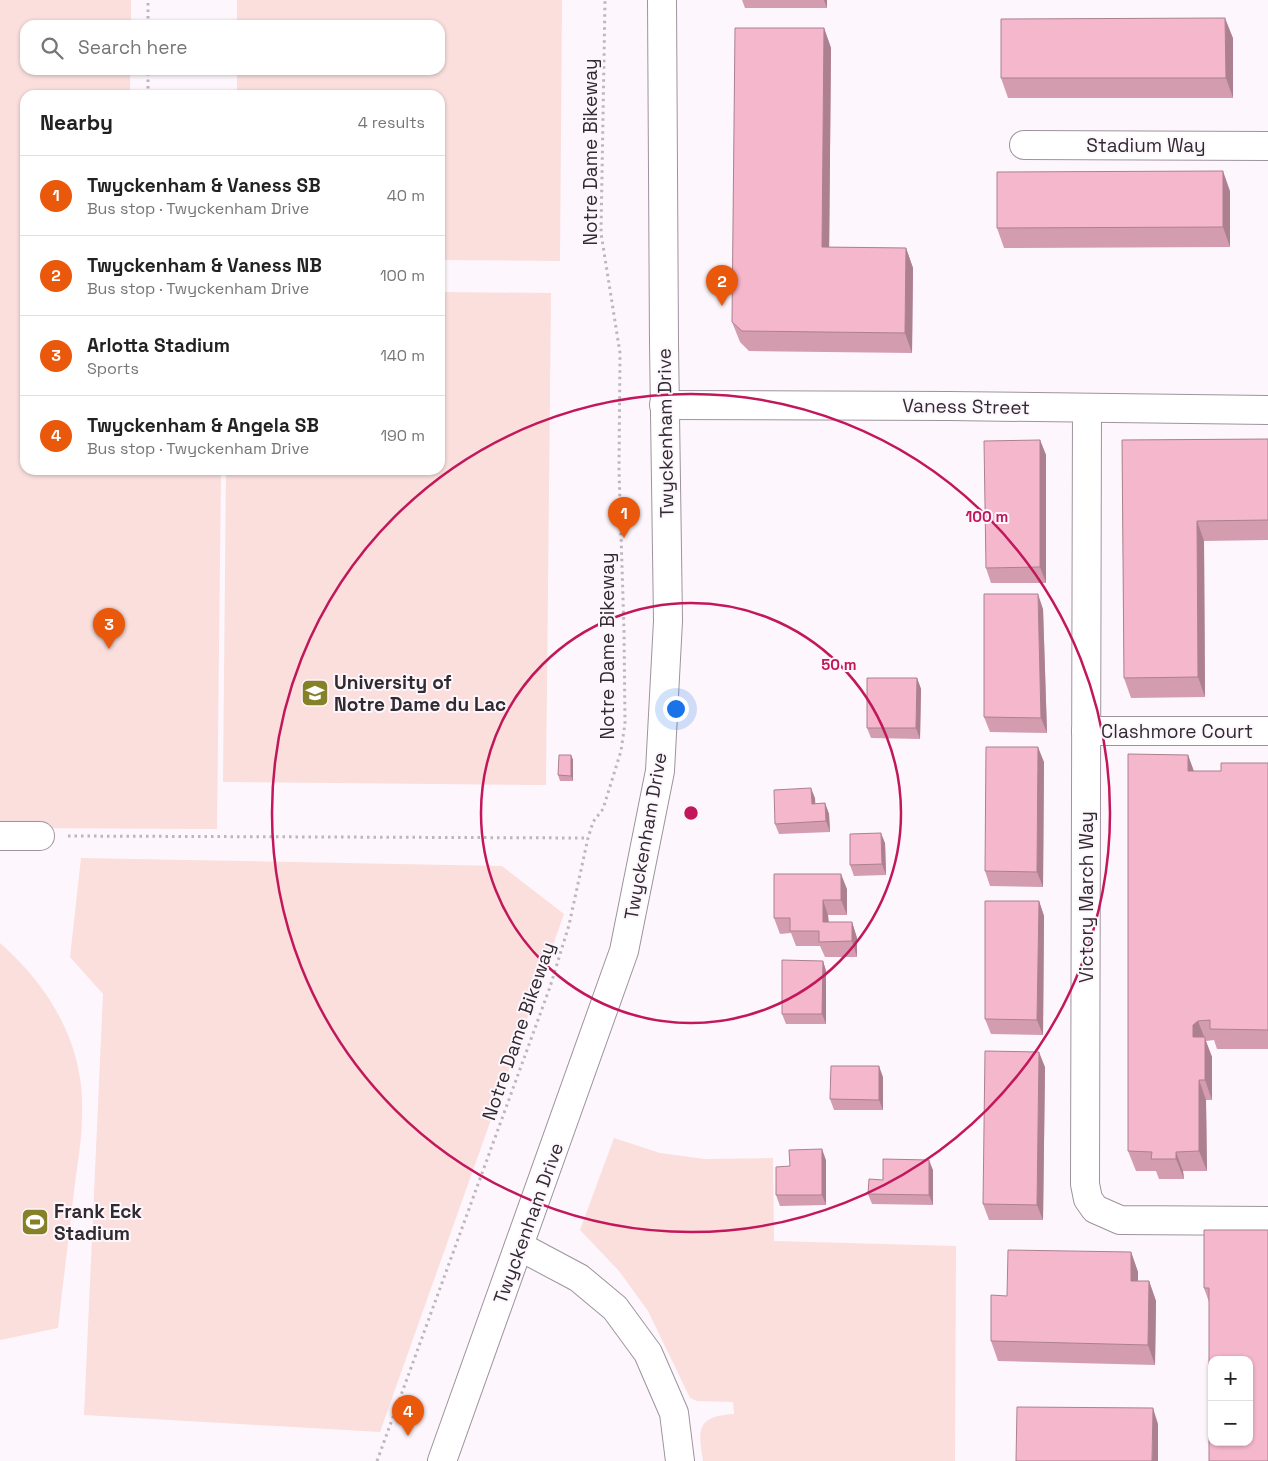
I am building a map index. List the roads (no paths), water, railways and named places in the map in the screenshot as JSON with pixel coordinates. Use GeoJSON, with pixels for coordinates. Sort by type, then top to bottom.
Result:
{"type":"FeatureCollection","features":[{"type":"Feature","properties":{"kind":"street","name":"Twyckenham Drive"},"geometry":{"type":"LineString","coordinates":[[442,1461],[624,951],[660,771],[668,621],[664,405],[662,0]]}},
{"type":"Feature","properties":{"kind":"street","name":"Stadium Way"},"geometry":{"type":"LineString","coordinates":[[1024,145],[1268,146]]}},
{"type":"Feature","properties":{"kind":"street","name":"Vaness Street"},"geometry":{"type":"LineString","coordinates":[[664,405],[1268,410]]}},
{"type":"Feature","properties":{"kind":"street","name":"Victory March Way"},"geometry":{"type":"LineString","coordinates":[[1087,408],[1085,1184],[1088,1199],[1095,1209],[1120,1220],[1268,1221]]}},
{"type":"Feature","properties":{"kind":"street","name":"Clashmore Court"},"geometry":{"type":"LineString","coordinates":[[1086,731],[1268,731]]}},
{"type":"Feature","properties":{"kind":"street"},"geometry":{"type":"LineString","coordinates":[[0,836],[40,836]]}},
{"type":"Feature","properties":{"kind":"street"},"geometry":{"type":"LineString","coordinates":[[520,1246],[578,1278],[615,1308],[648,1352],[674,1412],[680,1461]]}},
{"type":"Feature","properties":{"kind":"place","name":"Twyckenham & Vaness NB"},"geometry":{"type":"Point","coordinates":[722,306]}},
{"type":"Feature","properties":{"kind":"place","name":"Twyckenham & Vaness SB"},"geometry":{"type":"Point","coordinates":[624,538]}},
{"type":"Feature","properties":{"kind":"place","name":"Arlotta Stadium"},"geometry":{"type":"Point","coordinates":[109,649]}},
{"type":"Feature","properties":{"kind":"place","name":"University of Notre Dame du Lac"},"geometry":{"type":"Point","coordinates":[315,693]}},
{"type":"Feature","properties":{"kind":"place","name":"Frank Eck Stadium"},"geometry":{"type":"Point","coordinates":[35,1222]}},
{"type":"Feature","properties":{"kind":"place","name":"Twyckenham & Angela SB"},"geometry":{"type":"Point","coordinates":[408,1436]}}]}
